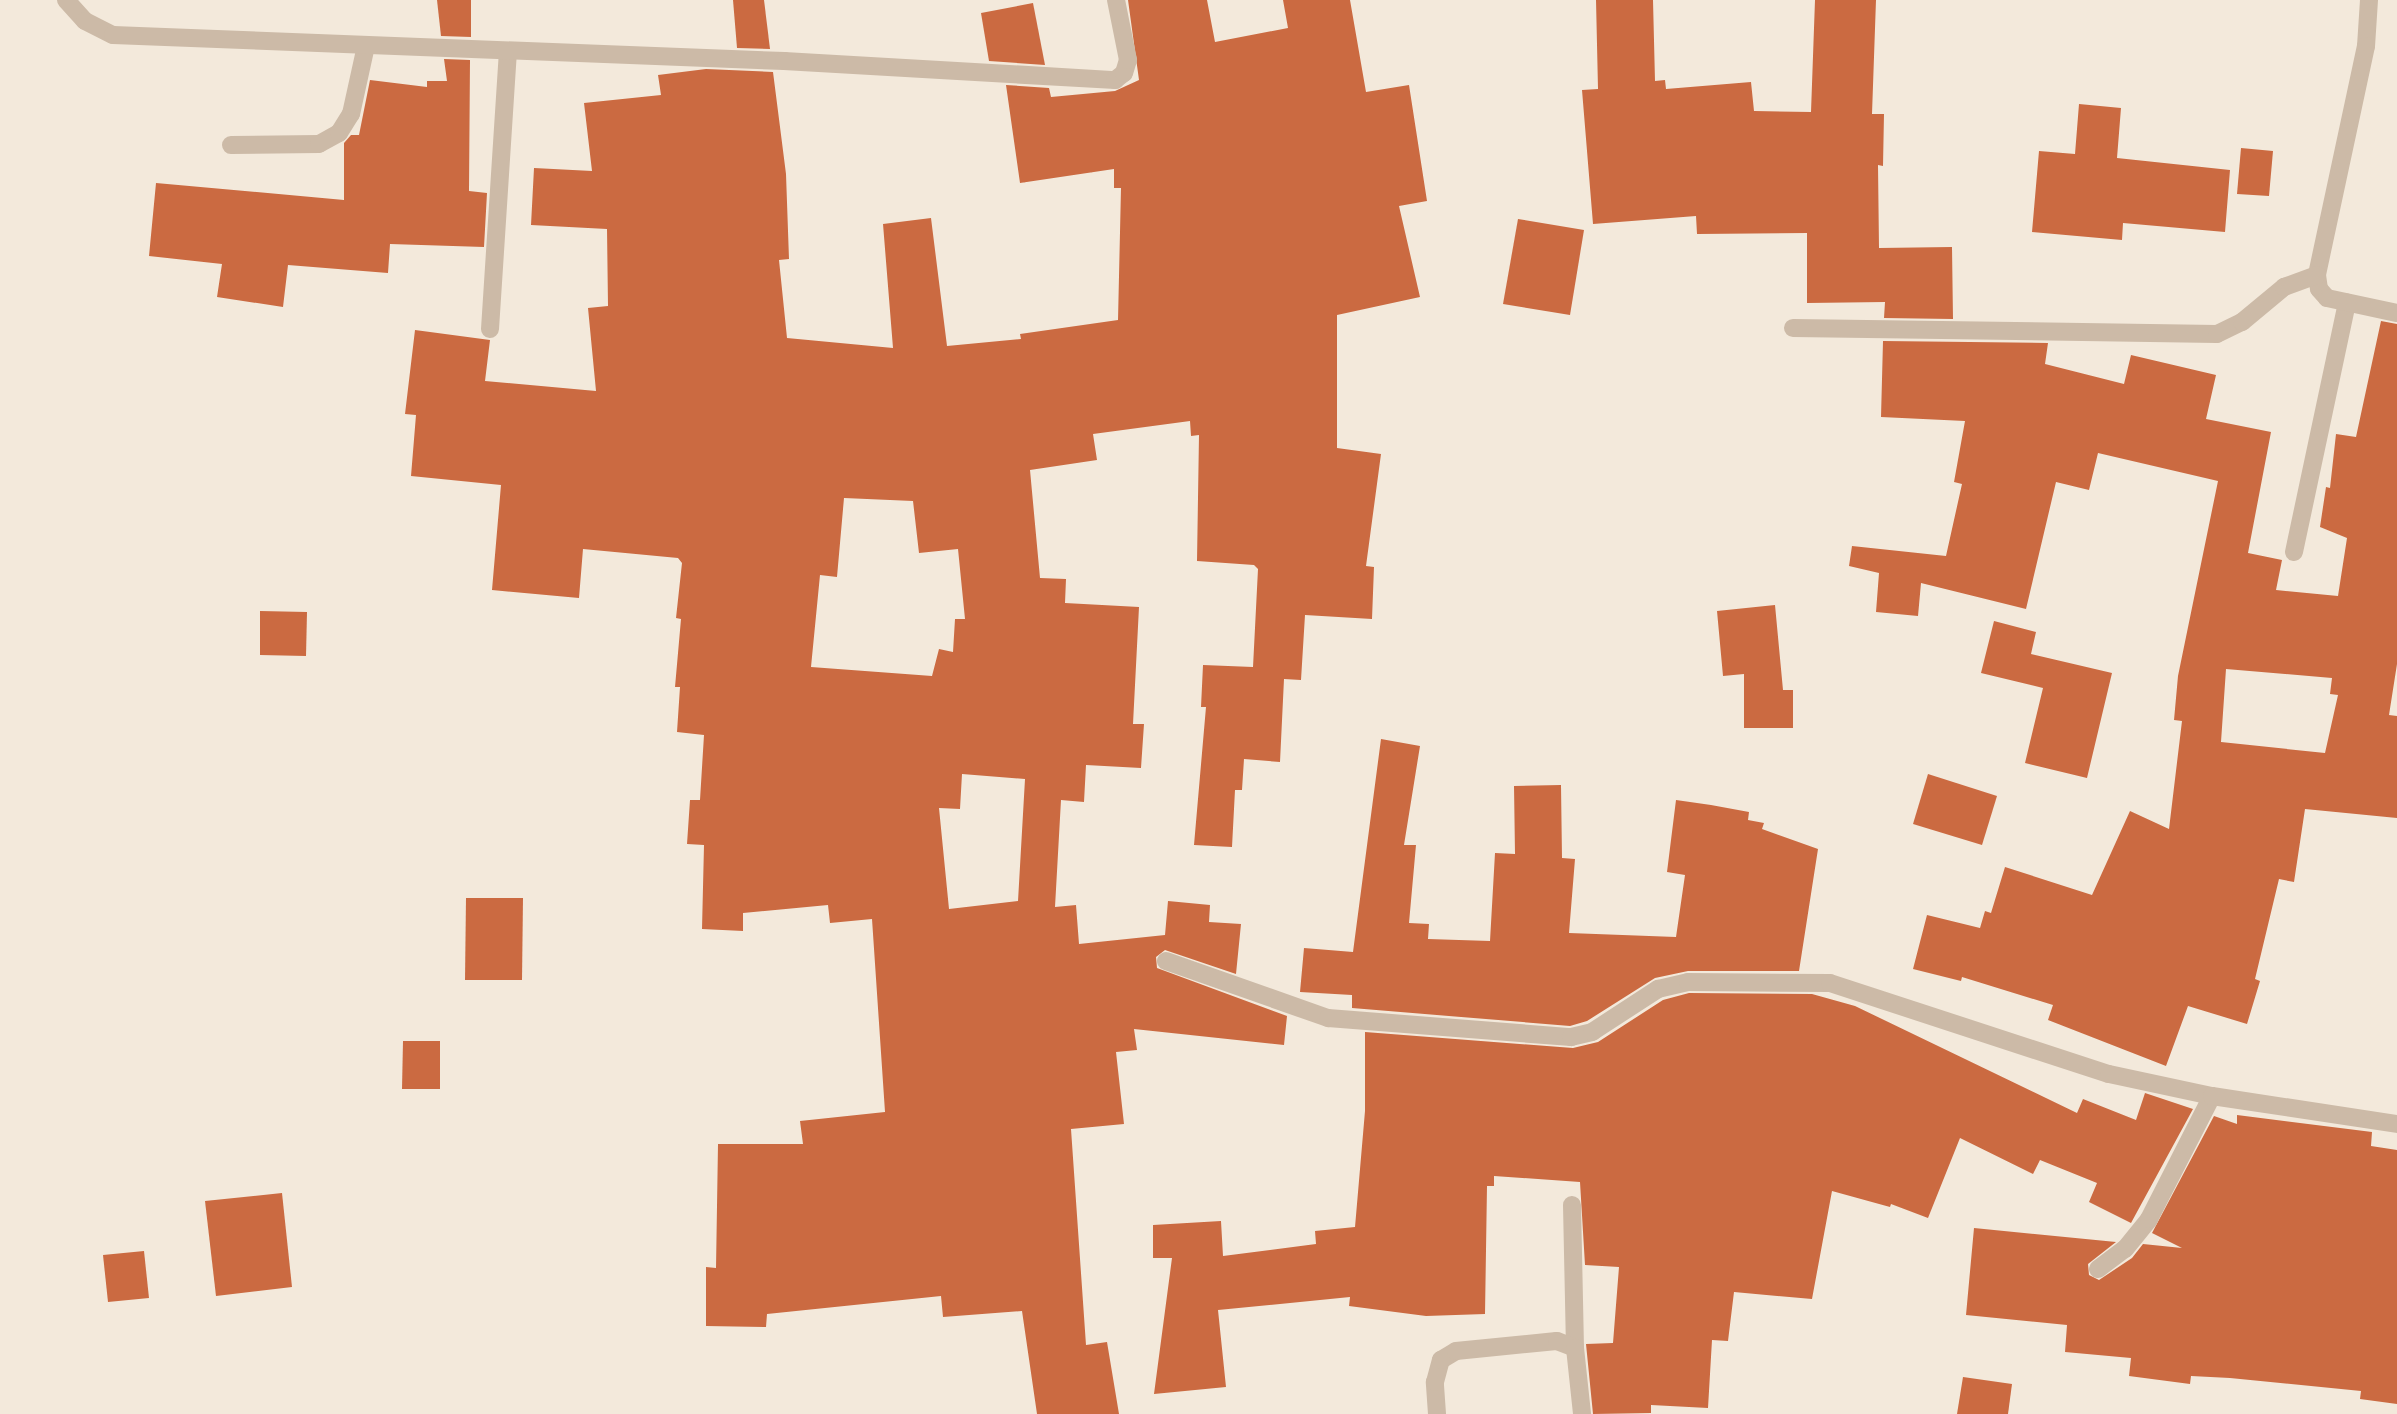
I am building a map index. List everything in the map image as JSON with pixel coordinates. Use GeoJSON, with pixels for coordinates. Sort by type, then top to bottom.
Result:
{"type":"FeatureCollection","features":[{"type":"Feature","properties":{"kind":"street"},"geometry":{"type":"LineString","coordinates":[[66,0],[85,21],[113,35],[784,61],[1115,80],[1124,73],[1128,60],[1116,0]]}},
{"type":"Feature","properties":{"kind":"street"},"geometry":{"type":"LineString","coordinates":[[2368,0],[2365,46],[2317,275],[2319,289],[2327,298],[2397,313]]}},
{"type":"Feature","properties":{"kind":"street"},"geometry":{"type":"LineString","coordinates":[[231,145],[319,144],[340,133],[351,114],[366,46]]}},
{"type":"Feature","properties":{"kind":"street"},"geometry":{"type":"LineString","coordinates":[[490,329],[508,52]]}},
{"type":"Feature","properties":{"kind":"street"},"geometry":{"type":"LineString","coordinates":[[1793,328],[2217,334],[2242,322],[2284,287],[2317,275]]}},
{"type":"Feature","properties":{"kind":"street"},"geometry":{"type":"LineString","coordinates":[[2294,552],[2347,303]]}},
{"type":"Feature","properties":{"kind":"street"},"geometry":{"type":"LineString","coordinates":[[1166,961],[1328,1018],[1571,1037],[1592,1032],[1658,989],[1688,982],[1830,983],[2109,1074],[2212,1096],[2397,1124]]}},
{"type":"Feature","properties":{"kind":"street"},"geometry":{"type":"LineString","coordinates":[[2098,1269],[2125,1249],[2149,1219],[2212,1096]]}},
{"type":"Feature","properties":{"kind":"street"},"geometry":{"type":"LineString","coordinates":[[1572,1205],[1575,1348],[1581,1414]]}},
{"type":"Feature","properties":{"kind":"street"},"geometry":{"type":"LineString","coordinates":[[1437,1414],[1435,1382],[1441,1360],[1456,1352],[1558,1341],[1575,1348]]}},
{"type":"Feature","properties":{"kind":"building"},"geometry":{"type":"Polygon","coordinates":[[[437,0],[471,0],[471,37],[441,36],[437,0]]]}},
{"type":"Feature","properties":{"kind":"building"},"geometry":{"type":"Polygon","coordinates":[[[733,0],[764,0],[770,49],[737,48],[733,0]]]}},
{"type":"Feature","properties":{"kind":"building"},"geometry":{"type":"Polygon","coordinates":[[[1128,0],[1207,0],[1215,42],[1288,28],[1283,0],[1350,0],[1366,92],[1409,85],[1427,201],[1399,206],[1420,297],[1337,315],[1337,448],[1381,454],[1366,566],[1374,567],[1372,619],[1305,615],[1301,680],[1284,679],[1280,762],[1244,759],[1242,790],[1235,790],[1232,847],[1194,845],[1206,707],[1201,707],[1203,665],[1253,667],[1258,569],[1254,565],[1197,561],[1199,435],[1191,436],[1190,421],[1093,434],[1097,460],[1030,470],[1040,578],[1066,579],[1065,603],[1139,607],[1133,724],[1144,724],[1141,768],[1086,765],[1084,802],[1061,800],[1055,907],[1076,905],[1079,944],[1165,935],[1168,901],[1210,905],[1209,922],[1241,924],[1236,974],[1165,950],[1156,957],[1157,968],[1287,1016],[1284,1045],[1134,1029],[1137,1050],[1116,1052],[1124,1124],[1071,1129],[1086,1345],[1107,1342],[1119,1414],[1037,1414],[1022,1311],[943,1317],[941,1296],[767,1314],[766,1327],[706,1326],[706,1267],[716,1268],[718,1144],[803,1144],[800,1121],[885,1112],[872,919],[830,923],[828,905],[743,913],[743,931],[702,929],[704,845],[687,844],[690,800],[700,800],[704,735],[677,732],[680,687],[675,687],[681,619],[676,618],[682,563],[678,558],[583,549],[579,598],[492,590],[501,485],[411,476],[416,415],[405,414],[415,330],[490,340],[485,381],[596,391],[588,308],[608,306],[607,229],[531,225],[534,168],[592,171],[584,103],[661,95],[658,75],[706,69],[773,72],[786,174],[789,259],[779,260],[787,338],[893,348],[883,224],[931,218],[947,346],[1021,339],[1020,334],[1118,320],[1121,188],[1114,188],[1114,169],[1020,183],[1006,85],[1049,88],[1051,97],[1115,91],[1139,80],[1128,0]],[[844,498],[837,577],[820,575],[811,667],[932,676],[939,649],[953,652],[955,619],[965,619],[958,549],[919,553],[913,501],[844,498]],[[962,774],[960,809],[939,808],[949,909],[1018,901],[1025,779],[962,774]]]}},
{"type":"Feature","properties":{"kind":"building"},"geometry":{"type":"Polygon","coordinates":[[[1596,0],[1653,0],[1655,81],[1665,80],[1666,89],[1751,82],[1754,111],[1811,112],[1815,0],[1876,0],[1872,114],[1884,114],[1883,166],[1878,165],[1879,248],[1952,247],[1953,319],[1884,318],[1885,302],[1807,303],[1807,233],[1697,234],[1696,216],[1593,224],[1582,90],[1598,89],[1596,0]]]}},
{"type":"Feature","properties":{"kind":"building"},"geometry":{"type":"Polygon","coordinates":[[[1033,3],[1045,65],[989,61],[981,13],[1033,3]]]}},
{"type":"Feature","properties":{"kind":"building"},"geometry":{"type":"Polygon","coordinates":[[[444,59],[470,60],[469,191],[487,193],[484,247],[390,244],[388,273],[288,265],[283,307],[217,297],[222,264],[149,256],[156,183],[344,200],[344,143],[351,135],[359,135],[370,80],[427,87],[427,81],[447,81],[444,59]]]}},
{"type":"Feature","properties":{"kind":"building"},"geometry":{"type":"Polygon","coordinates":[[[2079,104],[2121,108],[2117,158],[2230,170],[2225,232],[2123,223],[2122,240],[2032,232],[2039,151],[2075,154],[2079,104]]]}},
{"type":"Feature","properties":{"kind":"building"},"geometry":{"type":"Polygon","coordinates":[[[2241,148],[2273,151],[2269,196],[2237,194],[2241,148]]]}},
{"type":"Feature","properties":{"kind":"building"},"geometry":{"type":"Polygon","coordinates":[[[1518,219],[1584,230],[1570,315],[1503,304],[1518,219]]]}},
{"type":"Feature","properties":{"kind":"building"},"geometry":{"type":"Polygon","coordinates":[[[2381,321],[2397,324],[2397,664],[2389,715],[2397,716],[2397,818],[2305,809],[2294,882],[2279,879],[2255,979],[2260,981],[2247,1024],[2188,1006],[2166,1066],[2048,1020],[2053,1005],[1962,977],[1961,981],[1913,969],[1927,915],[1980,928],[1985,911],[1991,913],[2005,867],[2092,895],[2130,811],[2169,829],[2182,721],[2174,720],[2178,676],[2218,481],[2098,453],[2089,490],[2056,482],[2026,609],[1921,583],[1918,616],[1876,612],[1879,573],[1849,566],[1852,546],[1946,556],[1962,484],[1954,482],[1965,421],[1881,417],[1883,341],[2048,343],[2045,364],[2124,384],[2131,355],[2216,375],[2206,419],[2271,432],[2248,553],[2282,560],[2276,590],[2338,596],[2347,538],[2320,527],[2326,487],[2330,488],[2336,434],[2356,437],[2381,321]],[[2226,669],[2221,742],[2325,753],[2338,695],[2330,694],[2332,678],[2226,669]]]}},
{"type":"Feature","properties":{"kind":"building"},"geometry":{"type":"Polygon","coordinates":[[[1775,605],[1783,690],[1793,690],[1793,728],[1744,728],[1744,674],[1723,676],[1717,611],[1775,605]]]}},
{"type":"Feature","properties":{"kind":"building"},"geometry":{"type":"Polygon","coordinates":[[[260,611],[307,612],[306,656],[260,655],[260,611]]]}},
{"type":"Feature","properties":{"kind":"building"},"geometry":{"type":"Polygon","coordinates":[[[1994,621],[2036,632],[2031,654],[2112,673],[2087,778],[2025,763],[2043,688],[1981,673],[1994,621]]]}},
{"type":"Feature","properties":{"kind":"building"},"geometry":{"type":"Polygon","coordinates":[[[1381,739],[1420,746],[1404,845],[1416,845],[1409,923],[1429,924],[1428,939],[1490,941],[1495,853],[1515,854],[1514,786],[1561,785],[1562,858],[1575,859],[1569,933],[1676,937],[1685,875],[1667,872],[1676,800],[1711,805],[1749,812],[1748,820],[1764,823],[1762,829],[1818,849],[1799,971],[1688,971],[1655,978],[1587,1021],[1570,1026],[1352,1008],[1352,995],[1300,992],[1304,948],[1353,952],[1381,739]]]}},
{"type":"Feature","properties":{"kind":"building"},"geometry":{"type":"Polygon","coordinates":[[[1928,774],[1997,796],[1982,845],[1913,824],[1928,774]]]}},
{"type":"Feature","properties":{"kind":"building"},"geometry":{"type":"Polygon","coordinates":[[[466,898],[523,898],[522,980],[465,980],[466,898]]]}},
{"type":"Feature","properties":{"kind":"building"},"geometry":{"type":"Polygon","coordinates":[[[1689,993],[1812,994],[1855,1006],[2077,1113],[2083,1099],[2136,1120],[2145,1093],[2193,1109],[2131,1223],[2089,1202],[2097,1183],[2040,1160],[2033,1174],[1960,1138],[1928,1218],[1891,1204],[1890,1207],[1832,1191],[1812,1299],[1734,1292],[1728,1341],[1712,1340],[1708,1408],[1651,1405],[1651,1413],[1593,1414],[1586,1344],[1613,1343],[1619,1267],[1585,1265],[1580,1182],[1494,1176],[1494,1186],[1487,1186],[1485,1314],[1426,1316],[1349,1306],[1350,1297],[1218,1310],[1226,1387],[1154,1394],[1172,1258],[1153,1258],[1153,1225],[1221,1221],[1223,1256],[1316,1244],[1315,1231],[1355,1227],[1365,1111],[1365,1032],[1573,1048],[1598,1042],[1663,1000],[1689,993]]]}},
{"type":"Feature","properties":{"kind":"building"},"geometry":{"type":"Polygon","coordinates":[[[403,1041],[440,1041],[440,1089],[402,1089],[403,1041]]]}},
{"type":"Feature","properties":{"kind":"building"},"geometry":{"type":"Polygon","coordinates":[[[2237,1115],[2372,1132],[2371,1146],[2397,1150],[2397,1404],[2360,1399],[2361,1391],[2230,1378],[2191,1376],[2190,1384],[2129,1376],[2131,1358],[2065,1352],[2067,1325],[1966,1315],[1974,1228],[2116,1242],[2088,1264],[2089,1275],[2099,1280],[2132,1258],[2143,1244],[2182,1248],[2152,1233],[2214,1116],[2237,1124],[2237,1115]]]}},
{"type":"Feature","properties":{"kind":"building"},"geometry":{"type":"Polygon","coordinates":[[[282,1193],[292,1287],[216,1296],[205,1201],[282,1193]]]}},
{"type":"Feature","properties":{"kind":"building"},"geometry":{"type":"Polygon","coordinates":[[[144,1251],[149,1298],[108,1302],[103,1255],[144,1251]]]}},
{"type":"Feature","properties":{"kind":"building"},"geometry":{"type":"Polygon","coordinates":[[[1963,1377],[2012,1384],[2008,1414],[1957,1414],[1963,1377]]]}}]}
